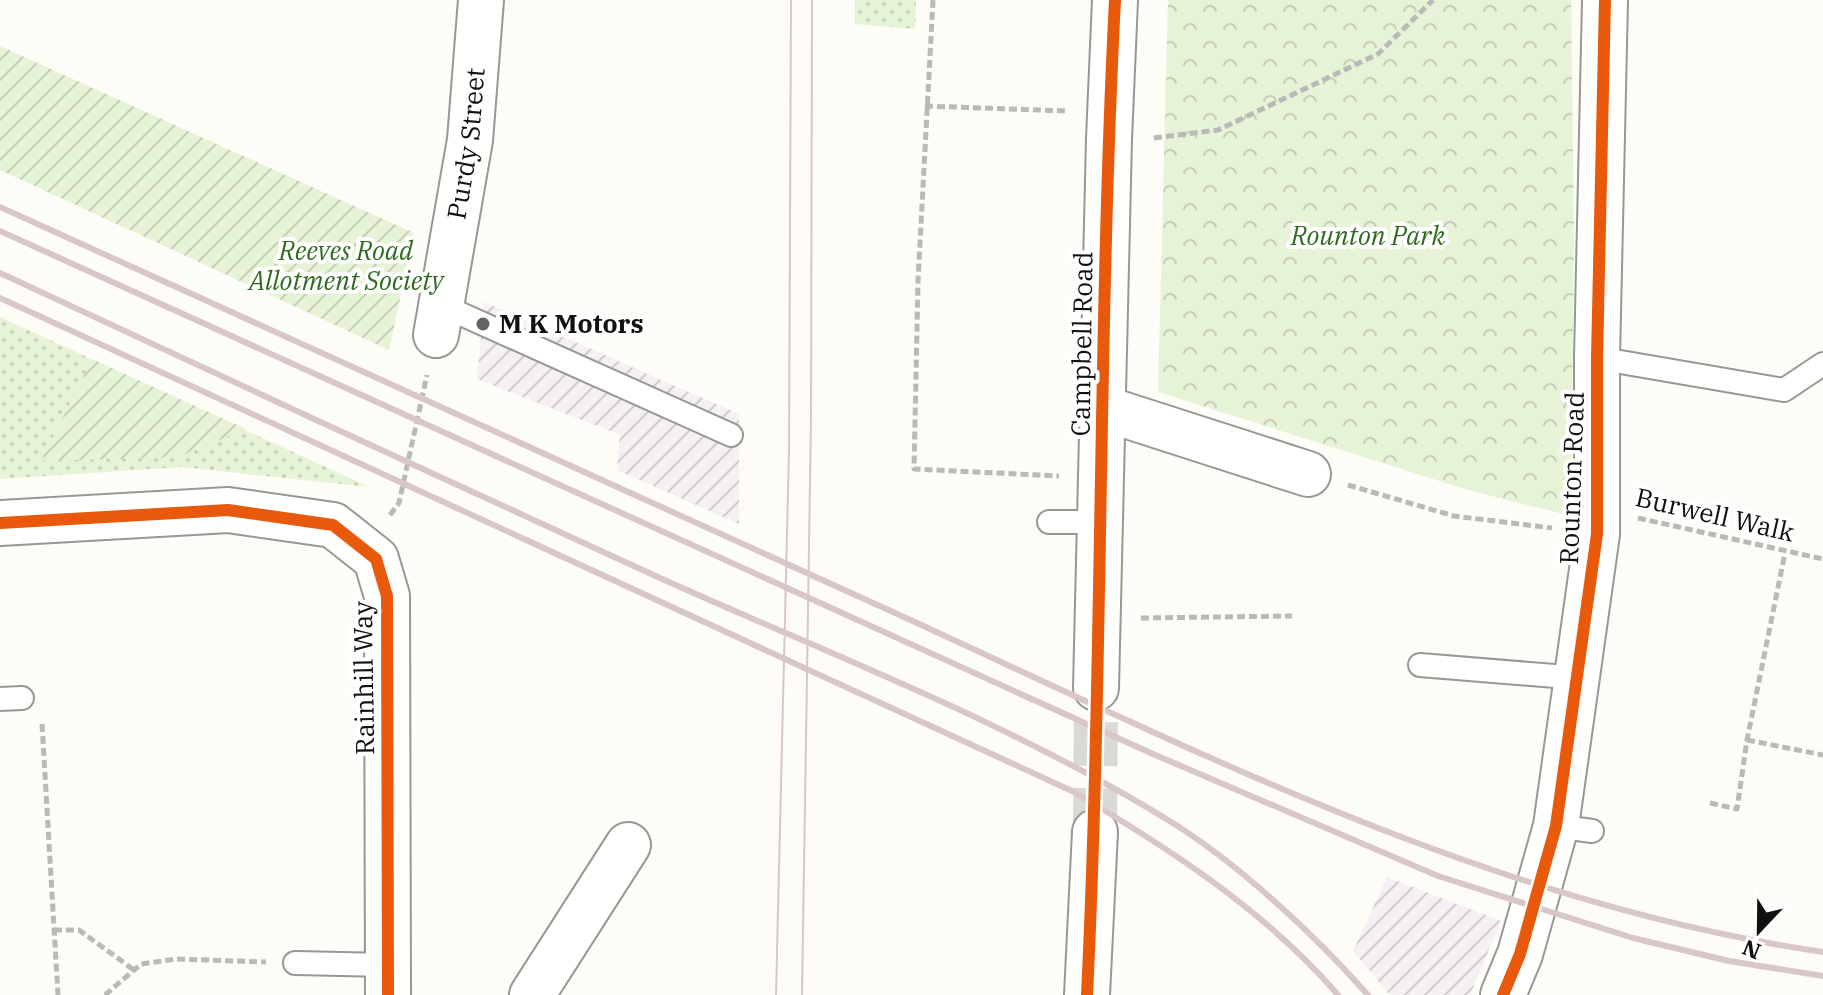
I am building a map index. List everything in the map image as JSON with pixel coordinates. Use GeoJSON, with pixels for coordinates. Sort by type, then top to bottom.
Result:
{"type":"FeatureCollection","features":[{"type":"Feature","properties":{"kind":"street","name":"Purdy Street"},"geometry":{"type":"LineString","coordinates":[[438,320],[470,140],[481,0]]}},
{"type":"Feature","properties":{"kind":"street","name":"Campbell Road"},"geometry":{"type":"LineString","coordinates":[[1096,688],[1109,126],[1115,0]]}},
{"type":"Feature","properties":{"kind":"street","name":"Rounton Road"},"geometry":{"type":"LineString","coordinates":[[1503,995],[1574,828],[1579,678],[1598,521],[1597,358],[1605,0]]}},
{"type":"Feature","properties":{"kind":"street","name":"Campbell Road"},"geometry":{"type":"LineString","coordinates":[[1103,408],[1308,474]]}},
{"type":"Feature","properties":{"kind":"street","name":"Rainhill Way"},"geometry":{"type":"LineString","coordinates":[[0,523],[228,510],[333,525],[376,559],[387,596],[388,980]]}},
{"type":"Feature","properties":{"kind":"street"},"geometry":{"type":"LineString","coordinates":[[1087,995],[1095,832]]}},
{"type":"Feature","properties":{"kind":"street"},"geometry":{"type":"LineString","coordinates":[[532,995],[628,845]]}},
{"type":"Feature","properties":{"kind":"lane"},"geometry":{"type":"LineString","coordinates":[[438,320],[731,435]]}},
{"type":"Feature","properties":{"kind":"lane"},"geometry":{"type":"LineString","coordinates":[[1597,358],[1784,390],[1823,364]]}},
{"type":"Feature","properties":{"kind":"lane"},"geometry":{"type":"LineString","coordinates":[[1049,522],[1099,522]]}},
{"type":"Feature","properties":{"kind":"lane"},"geometry":{"type":"LineString","coordinates":[[1420,665],[1579,678]]}},
{"type":"Feature","properties":{"kind":"lane"},"geometry":{"type":"LineString","coordinates":[[295,963],[388,980]]}},
{"type":"Feature","properties":{"kind":"path"},"geometry":{"type":"LineString","coordinates":[[933,0],[925,106],[914,469],[1101,478]]}},
{"type":"Feature","properties":{"kind":"path"},"geometry":{"type":"LineString","coordinates":[[925,106],[1109,126],[1164,138],[1218,130],[1378,54],[1433,0]]}},
{"type":"Feature","properties":{"kind":"path"},"geometry":{"type":"LineString","coordinates":[[385,520],[399,503],[438,320]]}},
{"type":"Feature","properties":{"kind":"path"},"geometry":{"type":"LineString","coordinates":[[1710,803],[1737,809],[1747,740],[1785,553]]}},
{"type":"Feature","properties":{"kind":"path"},"geometry":{"type":"LineString","coordinates":[[1096,619],[1292,616]]}},
{"type":"Feature","properties":{"kind":"path"},"geometry":{"type":"LineString","coordinates":[[11,699],[41,697],[58,995]]}},
{"type":"Feature","properties":{"kind":"path"},"geometry":{"type":"LineString","coordinates":[[1747,740],[1823,755]]}},
{"type":"Feature","properties":{"kind":"path"},"geometry":{"type":"LineString","coordinates":[[54,930],[79,930],[134,970]]}},
{"type":"Feature","properties":{"kind":"path"},"geometry":{"type":"LineString","coordinates":[[105,995],[141,964],[176,959],[295,963]]}},
{"type":"Feature","properties":{"kind":"shaded area"},"geometry":{"type":"Polygon","coordinates":[[[484,302],[739,414],[739,524],[617,470],[620,435],[477,379],[484,302]]]}},
{"type":"Feature","properties":{"kind":"shaded area"},"geometry":{"type":"Polygon","coordinates":[[[1387,877],[1501,921],[1470,995],[1390,995],[1353,951],[1387,877]]]}},
{"type":"Feature","properties":{"kind":"green space"},"geometry":{"type":"Polygon","coordinates":[[[855,0],[916,0],[915,29],[855,24],[855,0]]]}},
{"type":"Feature","properties":{"kind":"green space","name":"Rounton Park"},"geometry":{"type":"Polygon","coordinates":[[[1168,0],[1571,0],[1574,234],[1571,516],[1468,490],[1158,392],[1168,0]]]}},
{"type":"Feature","properties":{"kind":"green space","name":"Reeves Road Allotment Society"},"geometry":{"type":"Polygon","coordinates":[[[0,46],[414,233],[389,350],[0,170],[0,46]]]}},
{"type":"Feature","properties":{"kind":"green space"},"geometry":{"type":"Polygon","coordinates":[[[0,317],[369,487],[182,467],[0,479],[0,317]]]}},
{"type":"Feature","properties":{"kind":"green space"},"geometry":{"type":"Polygon","coordinates":[[[92,359],[246,429],[178,457],[41,461],[92,359]]]}},
{"type":"Feature","properties":{"kind":"tunnel"},"geometry":{"type":"LineString","coordinates":[[1095,832],[1096,688]]}},
{"type":"Feature","properties":{"kind":"tram line"},"geometry":{"type":"LineString","coordinates":[[776,995],[789,450],[791,0]]}},
{"type":"Feature","properties":{"kind":"tram line"},"geometry":{"type":"LineString","coordinates":[[802,995],[811,419],[812,0]]}},
{"type":"Feature","properties":{"kind":"railway"},"geometry":{"type":"LineString","coordinates":[[0,207],[1127,720],[1352,818],[1467,861],[1584,899],[1702,930],[1823,952]]}},
{"type":"Feature","properties":{"kind":"railway"},"geometry":{"type":"LineString","coordinates":[[0,231],[1153,754],[1438,876],[1633,938],[1729,961],[1823,976]]}},
{"type":"Feature","properties":{"kind":"railway"},"geometry":{"type":"LineString","coordinates":[[0,273],[577,540],[918,691],[1046,752],[1168,820],[1221,857],[1299,924],[1368,995]]}},
{"type":"Feature","properties":{"kind":"railway"},"geometry":{"type":"LineString","coordinates":[[0,298],[1072,791],[1179,858],[1247,908],[1310,964],[1338,995]]}},
{"type":"Feature","properties":{"kind":"cycle path"},"geometry":{"type":"LineString","coordinates":[[1087,995],[1115,0]]}},
{"type":"Feature","properties":{"kind":"cycle path"},"geometry":{"type":"LineString","coordinates":[[1503,995],[1520,954],[1556,826],[1597,534],[1597,358],[1605,0]]}},
{"type":"Feature","properties":{"kind":"cycle path"},"geometry":{"type":"LineString","coordinates":[[0,523],[228,510],[333,525],[376,559],[387,596],[388,995]]}},
{"type":"Feature","properties":{"kind":"place","name":"M K Motors"},"geometry":{"type":"Point","coordinates":[483,324]}}]}
